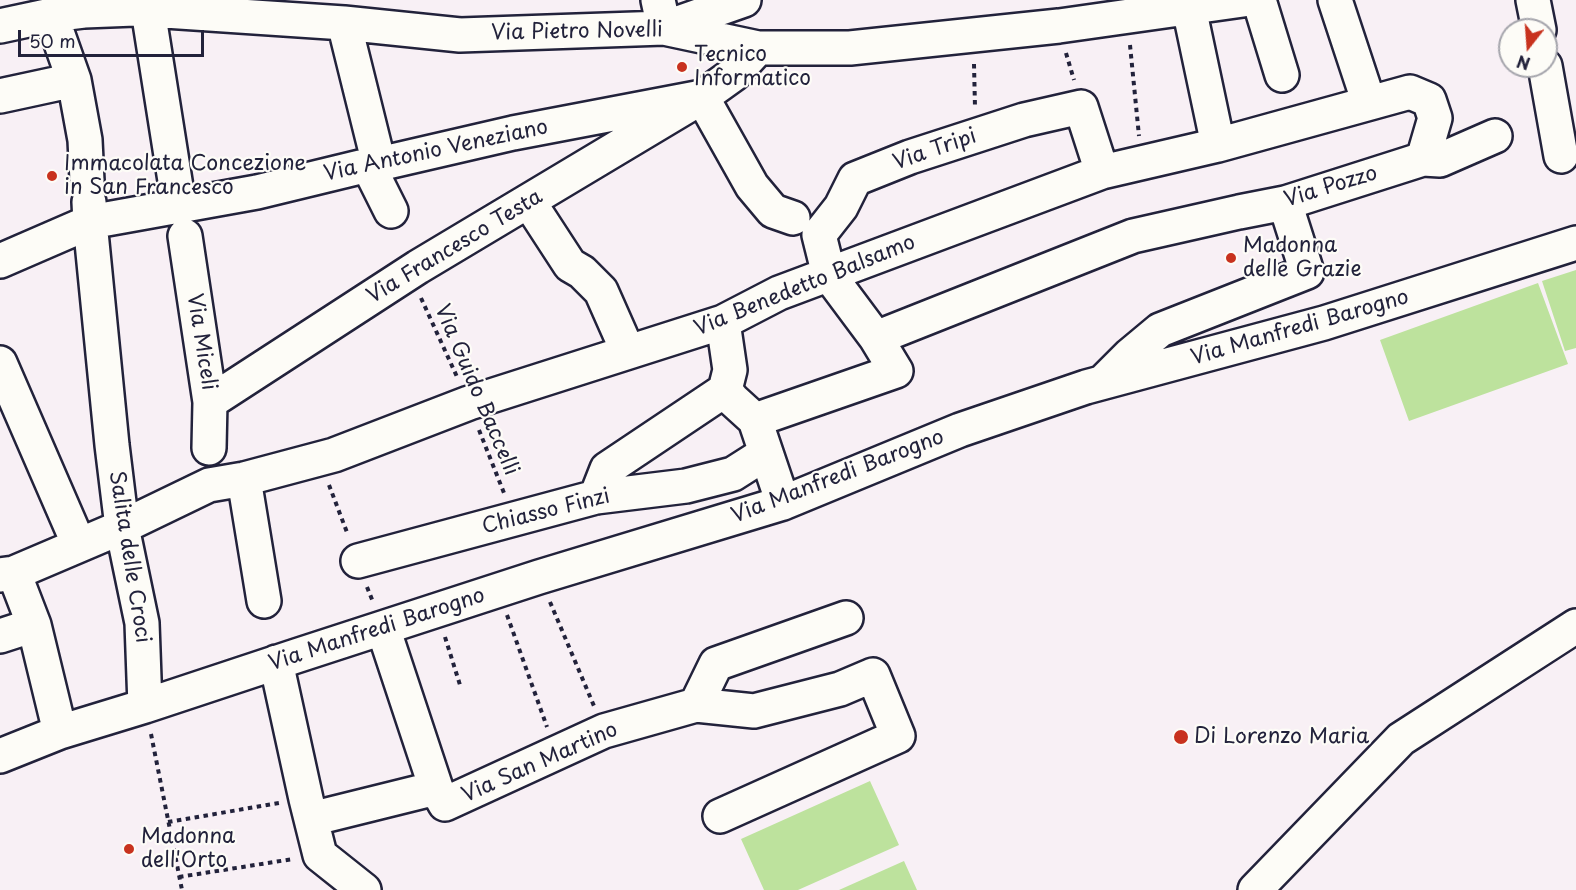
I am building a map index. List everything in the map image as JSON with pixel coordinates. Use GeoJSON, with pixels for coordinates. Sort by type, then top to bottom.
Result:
{"type":"FeatureCollection","features":[{"type":"Feature","properties":{"kind":"street"},"geometry":{"type":"LineString","coordinates":[[661,14],[745,0],[758,48]]}},
{"type":"Feature","properties":{"kind":"street","name":"Via Pietro Novelli"},"geometry":{"type":"LineString","coordinates":[[0,26],[69,9],[139,6],[232,8],[460,35],[661,14],[758,48],[850,48],[1059,26],[1243,0]]}},
{"type":"Feature","properties":{"kind":"street"},"geometry":{"type":"LineString","coordinates":[[1260,0],[1282,75]]}},
{"type":"Feature","properties":{"kind":"street"},"geometry":{"type":"LineString","coordinates":[[1335,0],[1369,103]]}},
{"type":"Feature","properties":{"kind":"street"},"geometry":{"type":"LineString","coordinates":[[1533,0],[1537,18]]}},
{"type":"Feature","properties":{"kind":"street","name":"Via Miceli"},"geometry":{"type":"LineString","coordinates":[[139,6],[182,221],[210,402],[209,448]]}},
{"type":"Feature","properties":{"kind":"street"},"geometry":{"type":"LineString","coordinates":[[1189,8],[1218,145]]}},
{"type":"Feature","properties":{"kind":"street","name":"Salita delle Croci"},"geometry":{"type":"LineString","coordinates":[[69,9],[74,80],[85,140],[112,445],[122,527],[142,623],[146,706]]}},
{"type":"Feature","properties":{"kind":"street"},"geometry":{"type":"LineString","coordinates":[[344,22],[374,164],[391,211]]}},
{"type":"Feature","properties":{"kind":"street","name":"Via Francesco Testa"},"geometry":{"type":"LineString","coordinates":[[210,402],[409,273],[702,98],[734,74],[758,48]]}},
{"type":"Feature","properties":{"kind":"street"},"geometry":{"type":"LineString","coordinates":[[1547,78],[1561,156]]}},
{"type":"Feature","properties":{"kind":"street"},"geometry":{"type":"LineString","coordinates":[[0,96],[74,80]]}},
{"type":"Feature","properties":{"kind":"street","name":"Via Benedetto Balsamo"},"geometry":{"type":"LineString","coordinates":[[7,574],[122,527],[209,485],[244,479],[334,455],[469,403],[723,322],[779,293],[1102,172],[1218,145],[1410,92],[1429,99],[1435,118],[1423,159]]}},
{"type":"Feature","properties":{"kind":"street"},"geometry":{"type":"LineString","coordinates":[[596,496],[608,469],[738,403],[896,371],[876,338],[829,275],[806,227],[772,211],[752,186],[702,98]]}},
{"type":"Feature","properties":{"kind":"street","name":"Via Antonio Veneziano"},"geometry":{"type":"LineString","coordinates":[[0,261],[89,201],[182,221],[257,192],[374,164],[513,133],[702,98]]}},
{"type":"Feature","properties":{"kind":"street"},"geometry":{"type":"LineString","coordinates":[[1081,107],[1102,172]]}},
{"type":"Feature","properties":{"kind":"street","name":"Via Tripi"},"geometry":{"type":"LineString","coordinates":[[806,227],[841,207],[855,179],[1024,120],[1081,107]]}},
{"type":"Feature","properties":{"kind":"street","name":"Via Pozzo"},"geometry":{"type":"LineString","coordinates":[[876,338],[1133,237],[1285,203],[1423,159],[1440,160],[1495,136]]}},
{"type":"Feature","properties":{"kind":"street"},"geometry":{"type":"LineString","coordinates":[[529,202],[570,265],[582,272],[601,291],[628,352]]}},
{"type":"Feature","properties":{"kind":"street"},"geometry":{"type":"LineString","coordinates":[[1101,383],[1160,330],[1307,272],[1285,203]]}},
{"type":"Feature","properties":{"kind":"street","name":"Via Manfredi Barogno"},"geometry":{"type":"LineString","coordinates":[[0,756],[60,732],[498,590],[783,503],[960,430],[1101,383],[1324,323],[1576,243]]}},
{"type":"Feature","properties":{"kind":"street"},"geometry":{"type":"LineString","coordinates":[[723,322],[730,370],[738,403],[766,453],[783,503]]}},
{"type":"Feature","properties":{"kind":"street"},"geometry":{"type":"LineString","coordinates":[[0,363],[79,545]]}},
{"type":"Feature","properties":{"kind":"street","name":"Chiasso Finzi"},"geometry":{"type":"LineString","coordinates":[[358,561],[596,496],[686,486],[733,474],[766,453]]}},
{"type":"Feature","properties":{"kind":"street"},"geometry":{"type":"LineString","coordinates":[[244,479],[264,601]]}},
{"type":"Feature","properties":{"kind":"street"},"geometry":{"type":"LineString","coordinates":[[7,574],[34,625],[60,732]]}},
{"type":"Feature","properties":{"kind":"street"},"geometry":{"type":"LineString","coordinates":[[696,705],[716,664],[846,618]]}},
{"type":"Feature","properties":{"kind":"street"},"geometry":{"type":"LineString","coordinates":[[0,636],[34,625]]}},
{"type":"Feature","properties":{"kind":"street"},"geometry":{"type":"LineString","coordinates":[[1255,890],[1401,739],[1576,626]]}},
{"type":"Feature","properties":{"kind":"street"},"geometry":{"type":"LineString","coordinates":[[383,628],[436,788]]}},
{"type":"Feature","properties":{"kind":"street"},"geometry":{"type":"LineString","coordinates":[[276,662],[320,855],[364,890]]}},
{"type":"Feature","properties":{"kind":"street","name":"Via San Martino"},"geometry":{"type":"LineString","coordinates":[[309,809],[436,788],[445,804],[604,731],[696,705],[754,711],[840,689],[873,675],[898,736],[720,816]]}},
{"type":"Feature","properties":{"kind":"path"},"geometry":{"type":"LineString","coordinates":[[1127,15],[1142,162]]}},
{"type":"Feature","properties":{"kind":"path"},"geometry":{"type":"LineString","coordinates":[[1059,26],[1081,107]]}},
{"type":"Feature","properties":{"kind":"path"},"geometry":{"type":"LineString","coordinates":[[973,35],[975,136]]}},
{"type":"Feature","properties":{"kind":"path","name":"Via Guido Baccelli"},"geometry":{"type":"LineString","coordinates":[[409,273],[469,403],[514,519]]}},
{"type":"Feature","properties":{"kind":"path"},"geometry":{"type":"LineString","coordinates":[[539,577],[604,731]]}},
{"type":"Feature","properties":{"kind":"path"},"geometry":{"type":"LineString","coordinates":[[498,590],[556,753]]}},
{"type":"Feature","properties":{"kind":"path"},"geometry":{"type":"LineString","coordinates":[[437,610],[460,685]]}},
{"type":"Feature","properties":{"kind":"path"},"geometry":{"type":"LineString","coordinates":[[146,706],[182,890]]}},
{"type":"Feature","properties":{"kind":"path"},"geometry":{"type":"LineString","coordinates":[[168,822],[309,809]]}},
{"type":"Feature","properties":{"kind":"path"},"geometry":{"type":"LineString","coordinates":[[179,877],[320,855]]}},
{"type":"Feature","properties":{"kind":"green space"},"geometry":{"type":"Polygon","coordinates":[[[1576,270],[1576,348],[1565,351],[1542,281],[1576,270]]]}},
{"type":"Feature","properties":{"kind":"green space"},"geometry":{"type":"Polygon","coordinates":[[[1538,283],[1568,364],[1409,421],[1380,340],[1538,283]]]}},
{"type":"Feature","properties":{"kind":"green space"},"geometry":{"type":"Polygon","coordinates":[[[870,781],[899,845],[798,890],[764,890],[741,839],[870,781]]]}},
{"type":"Feature","properties":{"kind":"green space"},"geometry":{"type":"Polygon","coordinates":[[[904,861],[917,890],[839,890],[904,861]]]}},
{"type":"Feature","properties":{"kind":"place","name":"Tecnico Informatico"},"geometry":{"type":"Point","coordinates":[682,67]}},
{"type":"Feature","properties":{"kind":"place","name":"Immacolata Concezione in San Francesco"},"geometry":{"type":"Point","coordinates":[52,176]}},
{"type":"Feature","properties":{"kind":"place","name":"Madonna delle Grazie"},"geometry":{"type":"Point","coordinates":[1231,258]}},
{"type":"Feature","properties":{"kind":"place","name":"Di Lorenzo Maria"},"geometry":{"type":"Point","coordinates":[1181,737]}},
{"type":"Feature","properties":{"kind":"place","name":"Madonna dell'Orto"},"geometry":{"type":"Point","coordinates":[129,849]}}]}
